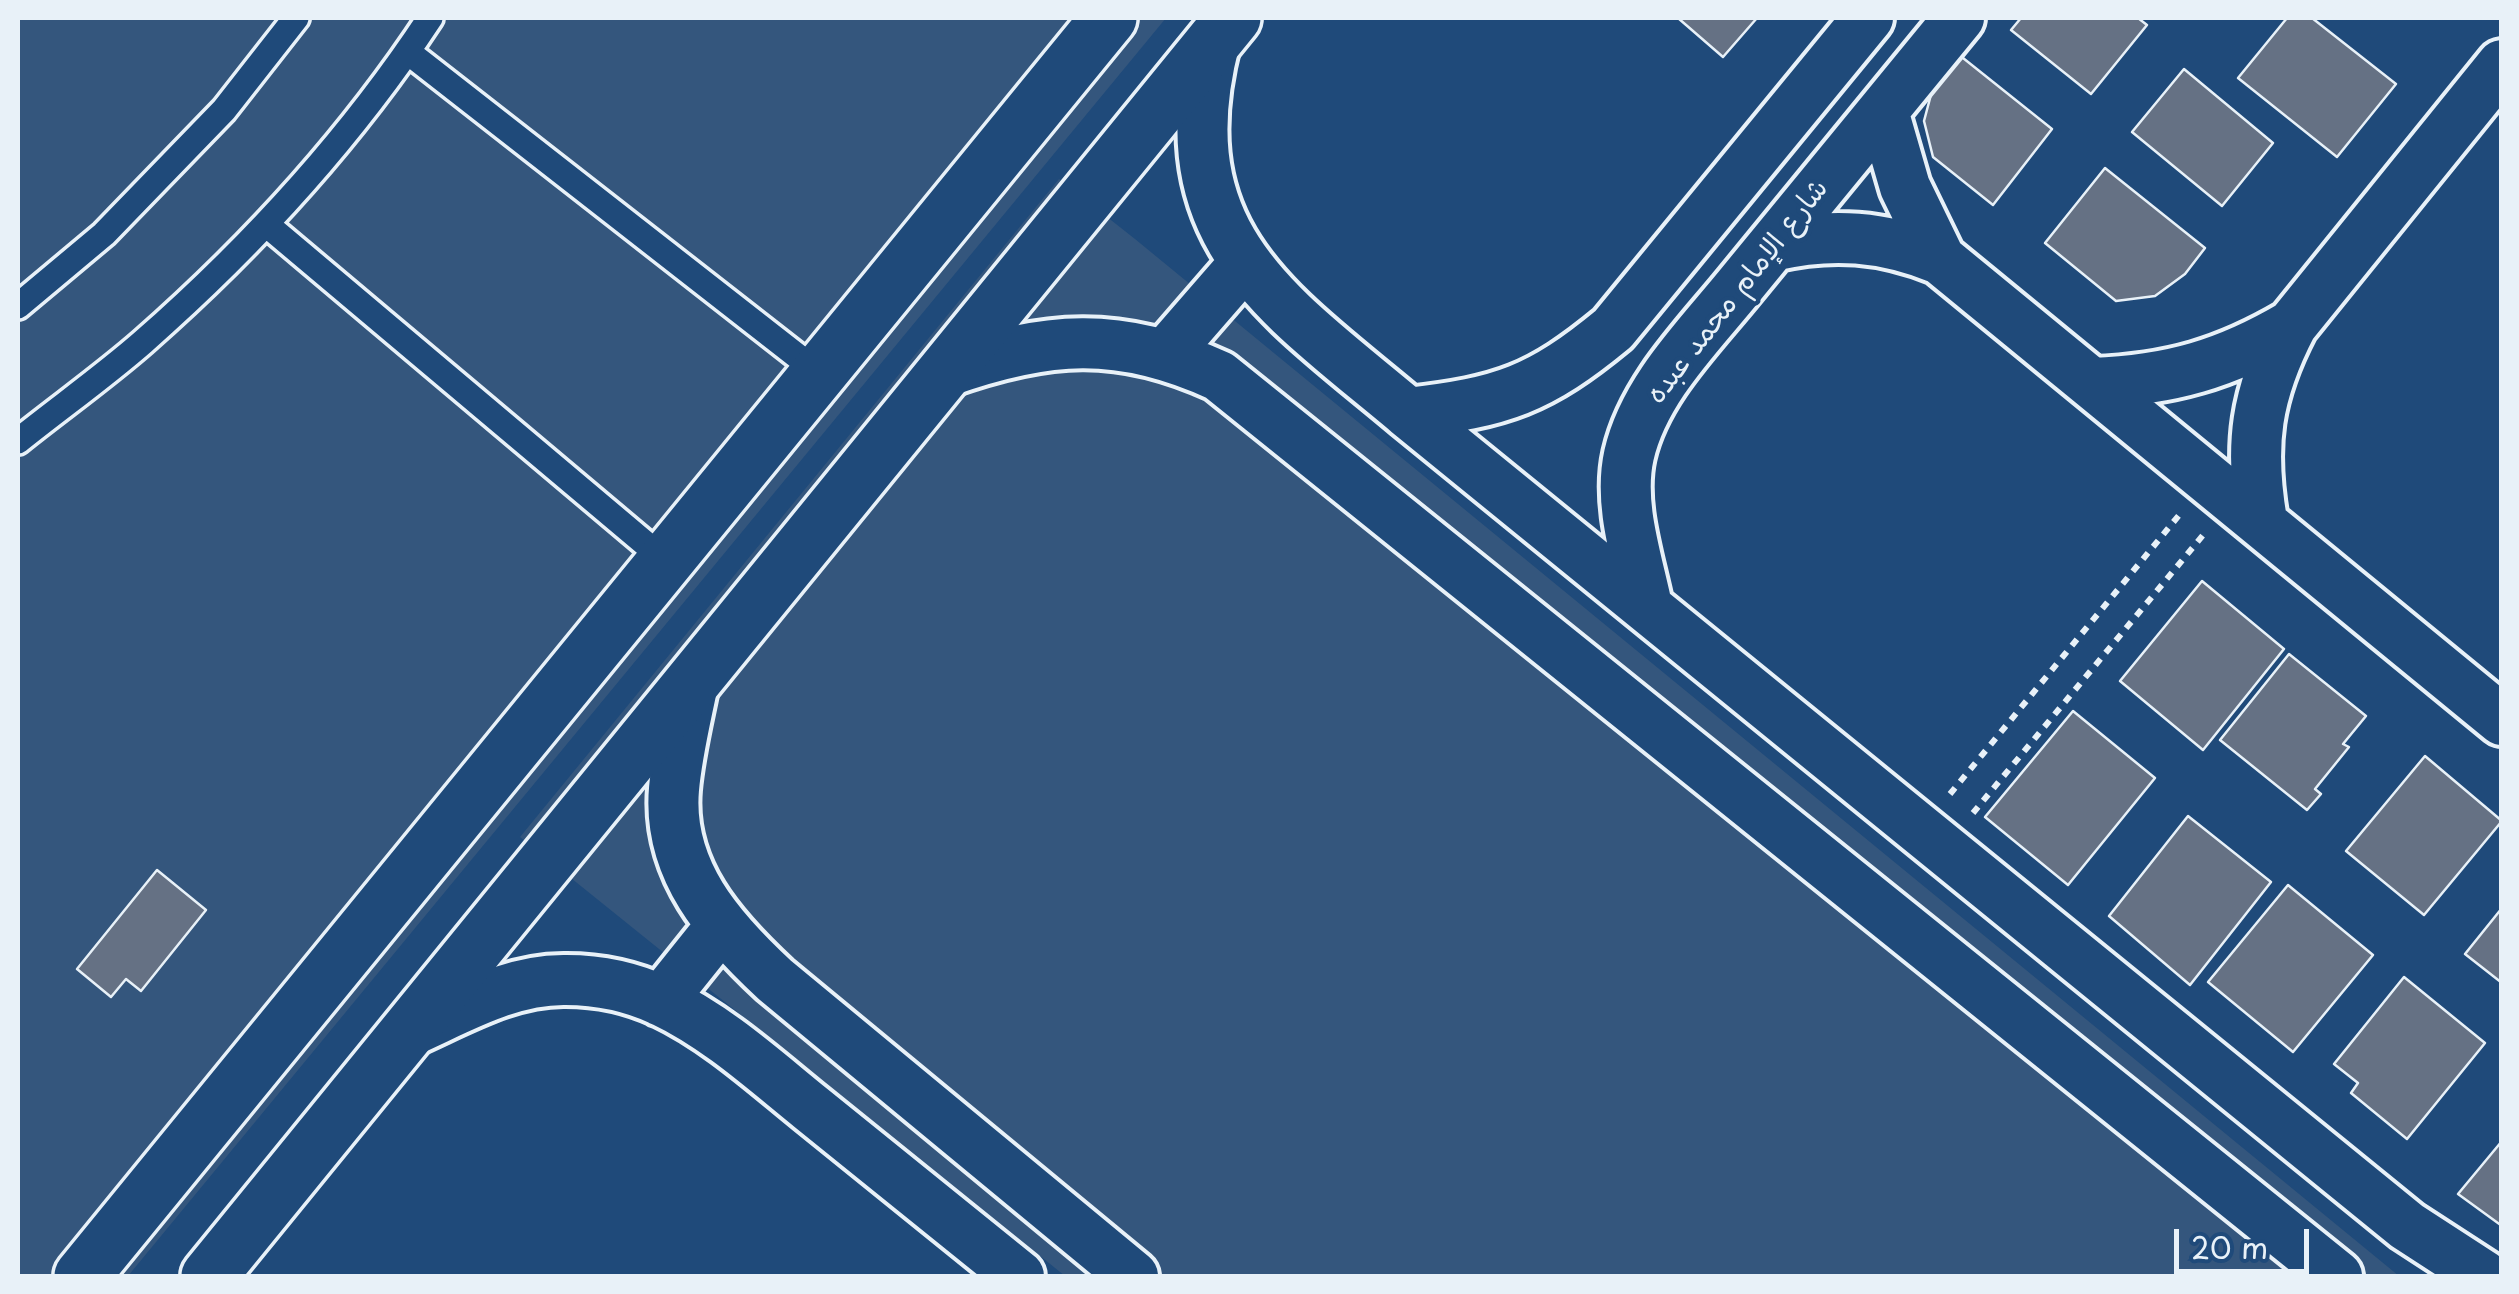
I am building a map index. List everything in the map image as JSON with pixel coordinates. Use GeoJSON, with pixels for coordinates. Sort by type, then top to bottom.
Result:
{"type":"FeatureCollection","features":[{"type":"Feature","properties":{"kind":"main road"},"geometry":{"type":"LineString","coordinates":[[82,1276],[1109,18]]}},
{"type":"Feature","properties":{"kind":"main road"},"geometry":{"type":"LineString","coordinates":[[209,1276],[1224,29]]}},
{"type":"Feature","properties":{"kind":"street"},"geometry":{"type":"LineString","coordinates":[[1408,413],[1502,398],[1561,370],[1587,350],[1636,304],[1868,18]]}},
{"type":"Feature","properties":{"kind":"street","name":"شارع الإمام محمد عبده"},"geometry":{"type":"LineString","coordinates":[[1647,606],[1625,492],[1636,428],[1651,399],[1959,18]]}},
{"type":"Feature","properties":{"kind":"street"},"geometry":{"type":"LineString","coordinates":[[1224,29],[1203,98],[1204,156],[1212,194],[1226,230],[1244,264],[1268,294],[1408,413],[2406,1226],[2484,1276]]}},
{"type":"Feature","properties":{"kind":"street"},"geometry":{"type":"LineString","coordinates":[[2235,499],[2255,468],[2254,440],[2260,400],[2292,325],[2502,65]]}},
{"type":"Feature","properties":{"kind":"street"},"geometry":{"type":"LineString","coordinates":[[1884,111],[1905,188],[1940,259]]}},
{"type":"Feature","properties":{"kind":"street"},"geometry":{"type":"LineString","coordinates":[[1772,246],[1828,236],[1857,237],[1886,240],[1940,259],[2502,720]]}},
{"type":"Feature","properties":{"kind":"street"},"geometry":{"type":"LineString","coordinates":[[1165,355],[1244,264]]}},
{"type":"Feature","properties":{"kind":"street"},"geometry":{"type":"LineString","coordinates":[[2093,383],[2149,379],[2203,367],[2256,346],[2292,325]]}},
{"type":"Feature","properties":{"kind":"street"},"geometry":{"type":"LineString","coordinates":[[945,372],[992,355],[1042,344],[1092,342],[1165,355],[1218,376],[2338,1276]]}},
{"type":"Feature","properties":{"kind":"street"},"geometry":{"type":"LineString","coordinates":[[1587,350],[1651,399]]}},
{"type":"Feature","properties":{"kind":"street"},"geometry":{"type":"LineString","coordinates":[[692,683],[674,792],[674,818],[687,870],[698,894],[722,926],[775,980],[1133,1276]]}},
{"type":"Feature","properties":{"kind":"street"},"geometry":{"type":"LineString","coordinates":[[661,1000],[722,926]]}},
{"type":"Feature","properties":{"kind":"street"},"geometry":{"type":"LineString","coordinates":[[1999,1001],[2053,938]]}},
{"type":"Feature","properties":{"kind":"street"},"geometry":{"type":"LineString","coordinates":[[408,1032],[496,992],[529,983],[596,982],[629,988],[661,1000],[732,1044],[1020,1276]]}},
{"type":"Feature","properties":{"kind":"lane"},"geometry":{"type":"LineString","coordinates":[[18,306],[104,234],[224,110],[296,18]]}},
{"type":"Feature","properties":{"kind":"lane"},"geometry":{"type":"LineString","coordinates":[[18,441],[143,342],[266,224],[340,140],[430,18]]}},
{"type":"Feature","properties":{"kind":"lane"},"geometry":{"type":"LineString","coordinates":[[408,52],[819,373]]}},
{"type":"Feature","properties":{"kind":"lane"},"geometry":{"type":"LineString","coordinates":[[266,224],[666,561]]}},
{"type":"Feature","properties":{"kind":"path"},"geometry":{"type":"LineString","coordinates":[[1932,839],[2235,499]]}},
{"type":"Feature","properties":{"kind":"path"},"geometry":{"type":"LineString","coordinates":[[1932,839],[2235,499]]}},
{"type":"Feature","properties":{"kind":"shaded area"},"geometry":{"type":"Polygon","coordinates":[[[18,18],[1166,18],[128,1276],[18,1276],[18,18]]]}},
{"type":"Feature","properties":{"kind":"shaded area"},"geometry":{"type":"Polygon","coordinates":[[[1059,179],[2399,1276],[1065,1276],[520,837],[1059,179]]]}},
{"type":"Feature","properties":{"kind":"building"},"geometry":{"type":"Polygon","coordinates":[[[1678,18],[1757,18],[1723,57],[1678,18]]]}},
{"type":"Feature","properties":{"kind":"building"},"geometry":{"type":"Polygon","coordinates":[[[2021,18],[2138,18],[2147,25],[2091,94],[2011,30],[2021,18]]]}},
{"type":"Feature","properties":{"kind":"building"},"geometry":{"type":"Polygon","coordinates":[[[2287,18],[2312,18],[2396,84],[2337,157],[2238,78],[2287,18]]]}},
{"type":"Feature","properties":{"kind":"building"},"geometry":{"type":"Polygon","coordinates":[[[1958,54],[2052,129],[1993,205],[1933,157],[1924,121],[1933,87],[1958,54]]]}},
{"type":"Feature","properties":{"kind":"building"},"geometry":{"type":"Polygon","coordinates":[[[2184,69],[2273,143],[2222,206],[2132,132],[2184,69]]]}},
{"type":"Feature","properties":{"kind":"building"},"geometry":{"type":"Polygon","coordinates":[[[2105,168],[2205,248],[2185,274],[2155,296],[2116,301],[2045,243],[2105,168]]]}},
{"type":"Feature","properties":{"kind":"building"},"geometry":{"type":"Polygon","coordinates":[[[2202,581],[2284,649],[2203,750],[2120,681],[2202,581]]]}},
{"type":"Feature","properties":{"kind":"building"},"geometry":{"type":"Polygon","coordinates":[[[2289,654],[2366,716],[2343,744],[2349,747],[2315,789],[2321,794],[2307,810],[2220,740],[2289,654]]]}},
{"type":"Feature","properties":{"kind":"building"},"geometry":{"type":"Polygon","coordinates":[[[2073,711],[2155,778],[2068,885],[1985,817],[2073,711]]]}},
{"type":"Feature","properties":{"kind":"building"},"geometry":{"type":"Polygon","coordinates":[[[2425,756],[2502,821],[2424,915],[2346,851],[2425,756]]]}},
{"type":"Feature","properties":{"kind":"building"},"geometry":{"type":"Polygon","coordinates":[[[2188,816],[2271,882],[2190,985],[2109,916],[2188,816]]]}},
{"type":"Feature","properties":{"kind":"building"},"geometry":{"type":"Polygon","coordinates":[[[157,870],[206,910],[141,991],[126,979],[111,997],[77,969],[157,870]]]}},
{"type":"Feature","properties":{"kind":"building"},"geometry":{"type":"Polygon","coordinates":[[[2288,885],[2373,955],[2293,1052],[2208,982],[2288,885]]]}},
{"type":"Feature","properties":{"kind":"building"},"geometry":{"type":"Polygon","coordinates":[[[2502,908],[2502,983],[2465,954],[2502,908]]]}},
{"type":"Feature","properties":{"kind":"building"},"geometry":{"type":"Polygon","coordinates":[[[2404,977],[2485,1043],[2407,1139],[2351,1093],[2358,1083],[2334,1064],[2404,977]]]}},
{"type":"Feature","properties":{"kind":"building"},"geometry":{"type":"Polygon","coordinates":[[[2502,1141],[2502,1226],[2458,1194],[2502,1141]]]}}]}
